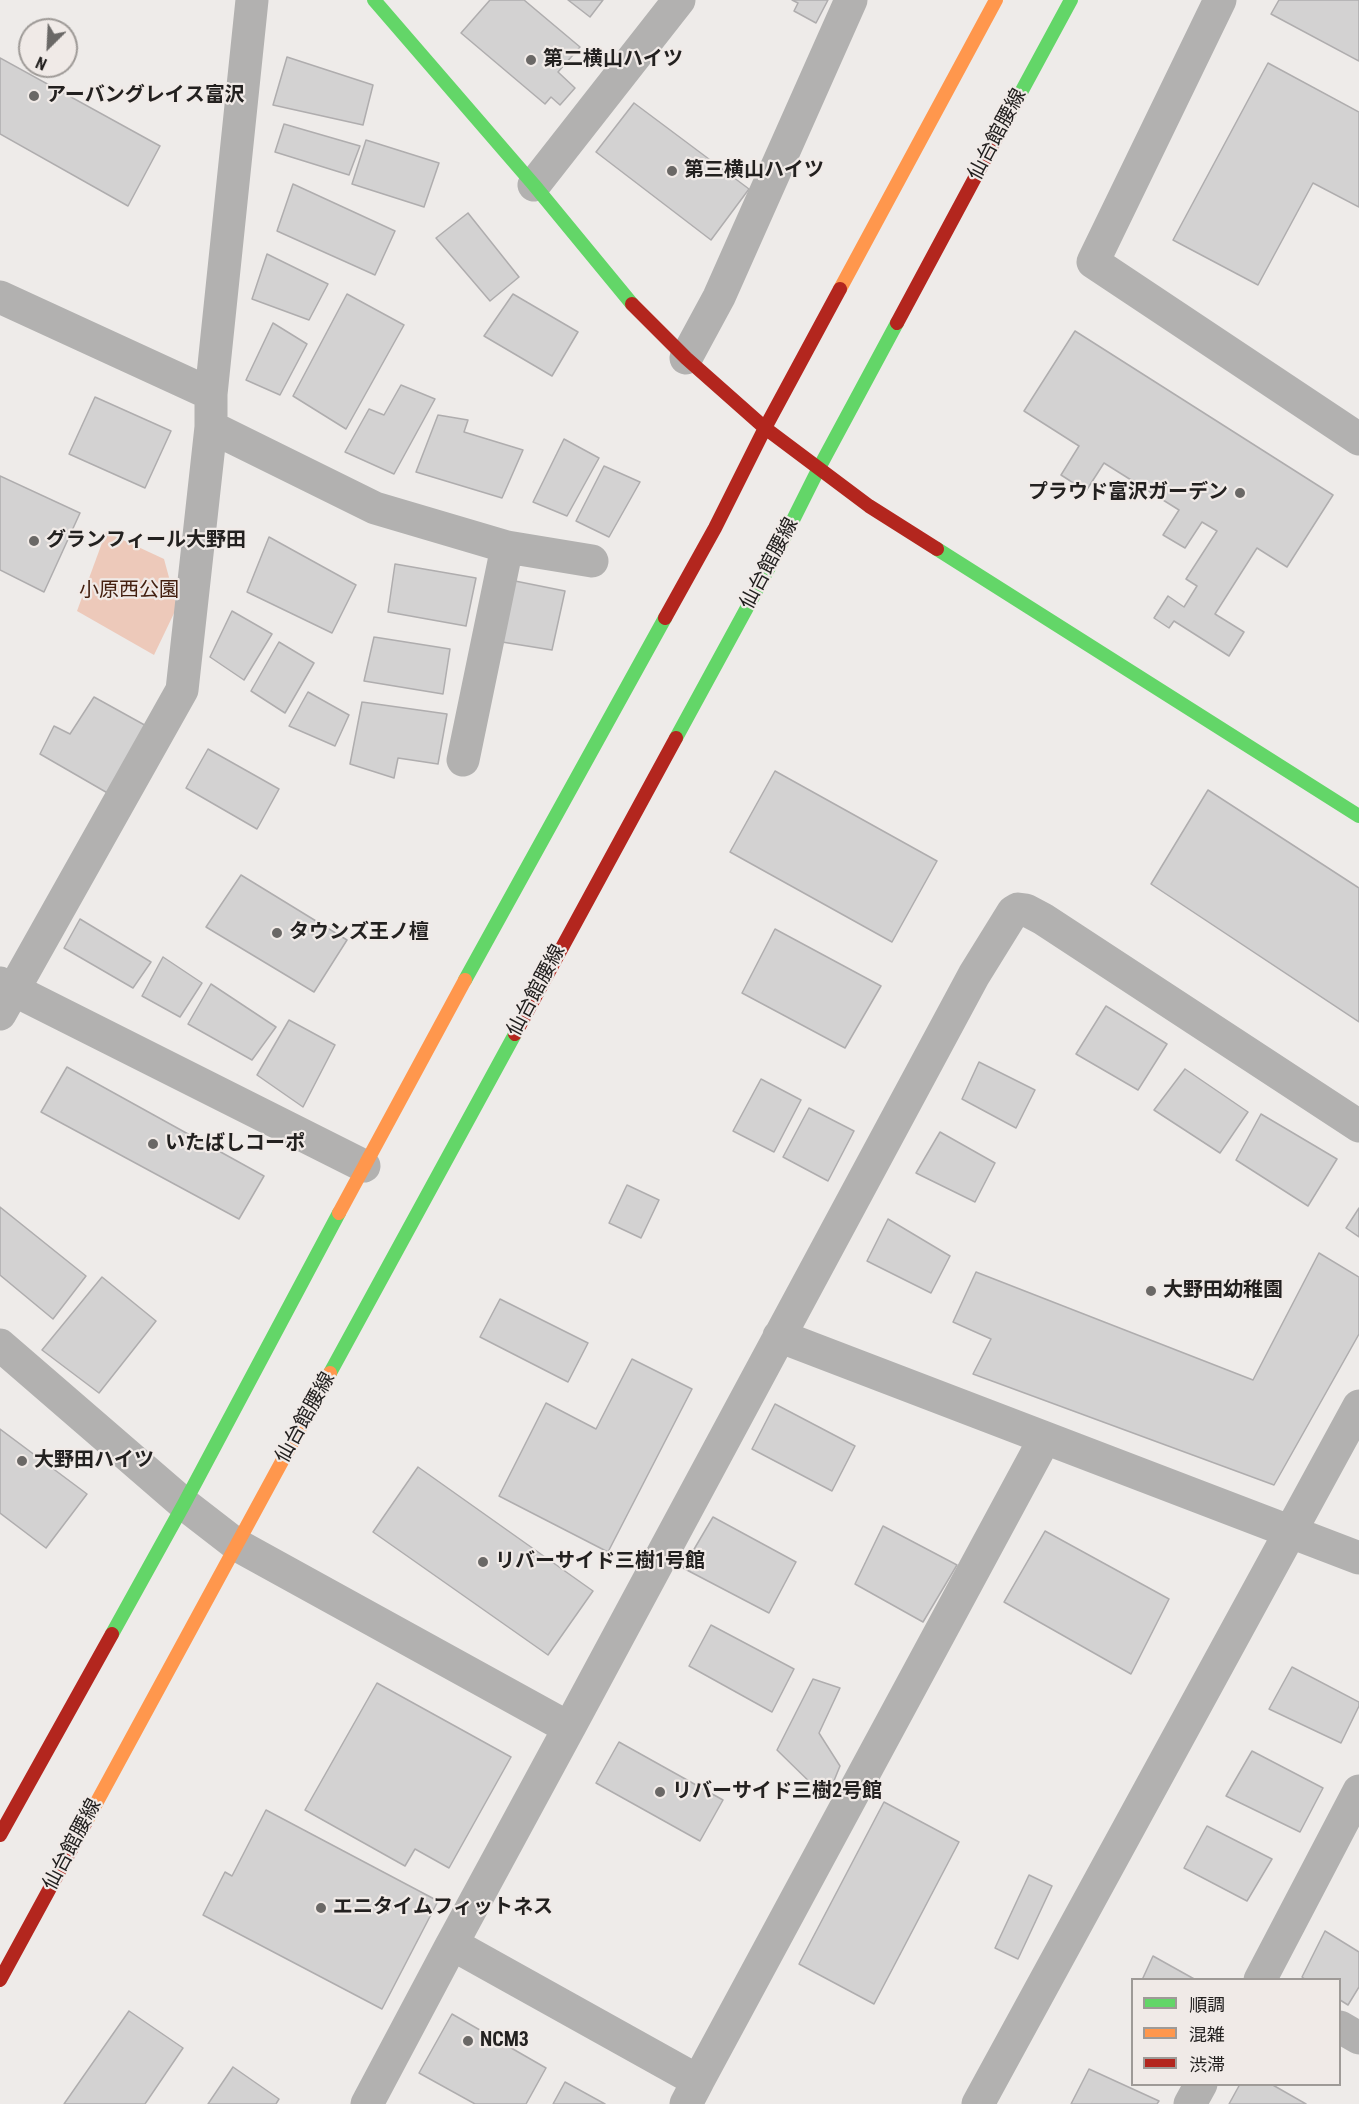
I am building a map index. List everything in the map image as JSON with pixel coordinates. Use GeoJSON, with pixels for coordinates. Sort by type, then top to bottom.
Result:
{"type":"FeatureCollection","features":[{"type":"Feature","properties":{"kind":"main road"},"geometry":{"type":"LineString","coordinates":[[374,0],[534,185],[621,292],[686,358],[765,428],[869,506],[1359,816]]}},
{"type":"Feature","properties":{"kind":"main road"},"geometry":{"type":"LineString","coordinates":[[5,1816],[184,1504],[364,1166],[715,528],[765,428],[996,0]]}},
{"type":"Feature","properties":{"kind":"main road","name":"仙台館腰線"},"geometry":{"type":"LineString","coordinates":[[0,1980],[773,560],[819,468],[1071,0]]}},
{"type":"Feature","properties":{"kind":"street"},"geometry":{"type":"LineString","coordinates":[[252,0],[211,394],[212,427],[182,690],[5,996],[364,1166]]}},
{"type":"Feature","properties":{"kind":"street"},"geometry":{"type":"LineString","coordinates":[[534,185],[679,0]]}},
{"type":"Feature","properties":{"kind":"street"},"geometry":{"type":"LineString","coordinates":[[686,358],[719,297],[851,0]]}},
{"type":"Feature","properties":{"kind":"street"},"geometry":{"type":"LineString","coordinates":[[1220,0],[1094,262],[1359,439]]}},
{"type":"Feature","properties":{"kind":"street"},"geometry":{"type":"LineString","coordinates":[[0,297],[211,394]]}},
{"type":"Feature","properties":{"kind":"street"},"geometry":{"type":"LineString","coordinates":[[212,427],[375,508],[507,547],[592,561]]}},
{"type":"Feature","properties":{"kind":"street"},"geometry":{"type":"LineString","coordinates":[[463,760],[507,547]]}},
{"type":"Feature","properties":{"kind":"street"},"geometry":{"type":"LineString","coordinates":[[367,2104],[974,975],[1013,912],[1018,909],[1026,910],[1043,919],[1359,1126]]}},
{"type":"Feature","properties":{"kind":"street"},"geometry":{"type":"LineString","coordinates":[[779,1336],[1359,1558]]}},
{"type":"Feature","properties":{"kind":"street"},"geometry":{"type":"LineString","coordinates":[[0,1345],[184,1504],[237,1545],[570,1728]]}},
{"type":"Feature","properties":{"kind":"street"},"geometry":{"type":"LineString","coordinates":[[982,2103],[1359,1406]]}},
{"type":"Feature","properties":{"kind":"street"},"geometry":{"type":"LineString","coordinates":[[452,1944],[692,2093],[1045,1438]]}},
{"type":"Feature","properties":{"kind":"street"},"geometry":{"type":"LineString","coordinates":[[1261,1978],[1359,1791]]}},
{"type":"Feature","properties":{"kind":"street"},"geometry":{"type":"LineString","coordinates":[[1341,2028],[1359,2038]]}},
{"type":"Feature","properties":{"kind":"street"},"geometry":{"type":"LineString","coordinates":[[1190,2104],[1199,2086]]}},
{"type":"Feature","properties":{"kind":"green space","name":"小原西公園"},"geometry":{"type":"Polygon","coordinates":[[[106,532],[164,559],[177,607],[154,655],[77,611],[106,532]]]}},
{"type":"Feature","properties":{"kind":"building","name":"第二横山ハイツ"},"geometry":{"type":"Polygon","coordinates":[[[490,0],[524,0],[580,47],[558,72],[575,88],[560,105],[551,97],[545,104],[461,33],[490,0]]]}},
{"type":"Feature","properties":{"kind":"building"},"geometry":{"type":"Polygon","coordinates":[[[568,0],[603,0],[590,17],[568,0]]]}},
{"type":"Feature","properties":{"kind":"building"},"geometry":{"type":"Polygon","coordinates":[[[792,0],[828,0],[816,23],[794,11],[798,3],[792,0]]]}},
{"type":"Feature","properties":{"kind":"building"},"geometry":{"type":"Polygon","coordinates":[[[1279,0],[1359,0],[1359,61],[1271,14],[1279,0]]]}},
{"type":"Feature","properties":{"kind":"building"},"geometry":{"type":"Polygon","coordinates":[[[287,57],[373,85],[363,125],[273,105],[287,57]]]}},
{"type":"Feature","properties":{"kind":"building","name":"アーバングレイス富沢"},"geometry":{"type":"Polygon","coordinates":[[[0,58],[18,68],[18,78],[36,78],[160,146],[128,206],[0,134],[0,58]]]}},
{"type":"Feature","properties":{"kind":"building"},"geometry":{"type":"Polygon","coordinates":[[[1268,63],[1359,112],[1359,207],[1313,183],[1258,285],[1173,240],[1268,63]]]}},
{"type":"Feature","properties":{"kind":"building","name":"第三横山ハイツ"},"geometry":{"type":"Polygon","coordinates":[[[634,103],[749,189],[711,240],[596,152],[634,103]]]}},
{"type":"Feature","properties":{"kind":"building"},"geometry":{"type":"Polygon","coordinates":[[[284,124],[360,146],[349,175],[275,152],[284,124]]]}},
{"type":"Feature","properties":{"kind":"building"},"geometry":{"type":"Polygon","coordinates":[[[366,140],[439,163],[424,207],[352,184],[366,140]]]}},
{"type":"Feature","properties":{"kind":"building"},"geometry":{"type":"Polygon","coordinates":[[[293,184],[395,231],[375,275],[277,231],[293,184]]]}},
{"type":"Feature","properties":{"kind":"building"},"geometry":{"type":"Polygon","coordinates":[[[468,213],[519,277],[490,301],[436,238],[468,213]]]}},
{"type":"Feature","properties":{"kind":"building"},"geometry":{"type":"Polygon","coordinates":[[[267,254],[328,284],[309,320],[252,299],[267,254]]]}},
{"type":"Feature","properties":{"kind":"building"},"geometry":{"type":"Polygon","coordinates":[[[347,294],[404,325],[346,429],[293,396],[347,294]]]}},
{"type":"Feature","properties":{"kind":"building"},"geometry":{"type":"Polygon","coordinates":[[[513,294],[578,332],[552,376],[484,336],[513,294]]]}},
{"type":"Feature","properties":{"kind":"building"},"geometry":{"type":"Polygon","coordinates":[[[273,323],[307,344],[280,395],[246,380],[273,323]]]}},
{"type":"Feature","properties":{"kind":"building","name":"プラウド富沢ガーデン"},"geometry":{"type":"Polygon","coordinates":[[[1075,331],[1333,495],[1287,567],[1257,548],[1215,614],[1244,632],[1229,656],[1174,621],[1169,628],[1154,618],[1168,596],[1184,607],[1197,586],[1186,579],[1217,531],[1202,522],[1185,548],[1163,535],[1179,510],[1104,463],[1086,491],[1061,475],[1079,446],[1024,411],[1075,331]]]}},
{"type":"Feature","properties":{"kind":"building"},"geometry":{"type":"Polygon","coordinates":[[[401,385],[435,399],[394,474],[345,452],[369,409],[384,415],[401,385]]]}},
{"type":"Feature","properties":{"kind":"building"},"geometry":{"type":"Polygon","coordinates":[[[95,397],[171,431],[145,488],[69,454],[95,397]]]}},
{"type":"Feature","properties":{"kind":"building"},"geometry":{"type":"Polygon","coordinates":[[[438,415],[468,420],[464,432],[523,450],[502,498],[416,472],[438,415]]]}},
{"type":"Feature","properties":{"kind":"building"},"geometry":{"type":"Polygon","coordinates":[[[564,439],[599,458],[567,516],[533,502],[564,439]]]}},
{"type":"Feature","properties":{"kind":"building"},"geometry":{"type":"Polygon","coordinates":[[[604,466],[640,482],[609,537],[576,521],[604,466]]]}},
{"type":"Feature","properties":{"kind":"building","name":"グランフィール大野田"},"geometry":{"type":"Polygon","coordinates":[[[0,476],[80,513],[44,592],[0,570],[0,476]]]}},
{"type":"Feature","properties":{"kind":"building"},"geometry":{"type":"Polygon","coordinates":[[[269,537],[356,585],[332,633],[247,592],[269,537]]]}},
{"type":"Feature","properties":{"kind":"building"},"geometry":{"type":"Polygon","coordinates":[[[395,564],[476,578],[466,626],[388,612],[395,564]]]}},
{"type":"Feature","properties":{"kind":"building"},"geometry":{"type":"Polygon","coordinates":[[[515,581],[565,591],[552,650],[502,642],[515,581]]]}},
{"type":"Feature","properties":{"kind":"building"},"geometry":{"type":"Polygon","coordinates":[[[232,611],[272,634],[244,680],[210,657],[232,611]]]}},
{"type":"Feature","properties":{"kind":"building"},"geometry":{"type":"Polygon","coordinates":[[[374,637],[450,649],[443,694],[364,681],[374,637]]]}},
{"type":"Feature","properties":{"kind":"building"},"geometry":{"type":"Polygon","coordinates":[[[279,642],[314,663],[285,713],[251,691],[279,642]]]}},
{"type":"Feature","properties":{"kind":"building"},"geometry":{"type":"Polygon","coordinates":[[[308,692],[349,715],[335,746],[289,726],[308,692]]]}},
{"type":"Feature","properties":{"kind":"building"},"geometry":{"type":"Polygon","coordinates":[[[94,697],[150,728],[111,795],[40,754],[54,726],[70,734],[94,697]]]}},
{"type":"Feature","properties":{"kind":"building"},"geometry":{"type":"Polygon","coordinates":[[[362,702],[447,714],[438,764],[398,758],[394,778],[350,764],[362,702]]]}},
{"type":"Feature","properties":{"kind":"building"},"geometry":{"type":"Polygon","coordinates":[[[208,749],[279,789],[257,829],[186,788],[208,749]]]}},
{"type":"Feature","properties":{"kind":"building"},"geometry":{"type":"Polygon","coordinates":[[[775,771],[937,861],[892,942],[730,852],[775,771]]]}},
{"type":"Feature","properties":{"kind":"building"},"geometry":{"type":"Polygon","coordinates":[[[1208,790],[1359,888],[1359,1022],[1151,884],[1208,790]]]}},
{"type":"Feature","properties":{"kind":"building","name":"タウンズ王ノ檀"},"geometry":{"type":"Polygon","coordinates":[[[241,875],[347,940],[314,992],[206,927],[241,875]]]}},
{"type":"Feature","properties":{"kind":"building"},"geometry":{"type":"Polygon","coordinates":[[[80,919],[151,962],[133,988],[64,948],[80,919]]]}},
{"type":"Feature","properties":{"kind":"building"},"geometry":{"type":"Polygon","coordinates":[[[775,929],[881,986],[845,1048],[742,993],[775,929]]]}},
{"type":"Feature","properties":{"kind":"building"},"geometry":{"type":"Polygon","coordinates":[[[163,957],[202,983],[180,1017],[142,996],[163,957]]]}},
{"type":"Feature","properties":{"kind":"building"},"geometry":{"type":"Polygon","coordinates":[[[211,984],[276,1027],[252,1060],[188,1024],[211,984]]]}},
{"type":"Feature","properties":{"kind":"building"},"geometry":{"type":"Polygon","coordinates":[[[1106,1006],[1167,1044],[1138,1090],[1076,1054],[1106,1006]]]}},
{"type":"Feature","properties":{"kind":"building"},"geometry":{"type":"Polygon","coordinates":[[[289,1020],[335,1045],[303,1107],[257,1075],[289,1020]]]}},
{"type":"Feature","properties":{"kind":"building"},"geometry":{"type":"Polygon","coordinates":[[[979,1062],[1035,1090],[1016,1128],[962,1099],[979,1062]]]}},
{"type":"Feature","properties":{"kind":"building","name":"いたばしコーポ"},"geometry":{"type":"Polygon","coordinates":[[[67,1067],[264,1176],[239,1219],[41,1112],[67,1067]]]}},
{"type":"Feature","properties":{"kind":"building"},"geometry":{"type":"Polygon","coordinates":[[[1185,1069],[1248,1112],[1220,1153],[1154,1110],[1185,1069]]]}},
{"type":"Feature","properties":{"kind":"building"},"geometry":{"type":"Polygon","coordinates":[[[761,1079],[801,1100],[774,1152],[733,1131],[761,1079]]]}},
{"type":"Feature","properties":{"kind":"building"},"geometry":{"type":"Polygon","coordinates":[[[809,1108],[854,1131],[828,1181],[783,1157],[809,1108]]]}},
{"type":"Feature","properties":{"kind":"building"},"geometry":{"type":"Polygon","coordinates":[[[1261,1114],[1337,1159],[1308,1206],[1236,1160],[1261,1114]]]}},
{"type":"Feature","properties":{"kind":"building"},"geometry":{"type":"Polygon","coordinates":[[[940,1132],[995,1163],[975,1202],[916,1173],[940,1132]]]}},
{"type":"Feature","properties":{"kind":"building"},"geometry":{"type":"Polygon","coordinates":[[[627,1185],[659,1200],[641,1238],[609,1223],[627,1185]]]}},
{"type":"Feature","properties":{"kind":"building"},"geometry":{"type":"Polygon","coordinates":[[[0,1207],[86,1276],[53,1319],[0,1275],[0,1207]]]}},
{"type":"Feature","properties":{"kind":"building"},"geometry":{"type":"Polygon","coordinates":[[[1359,1208],[1359,1237],[1346,1228],[1359,1208]]]}},
{"type":"Feature","properties":{"kind":"building"},"geometry":{"type":"Polygon","coordinates":[[[888,1219],[950,1256],[931,1293],[867,1261],[888,1219]]]}},
{"type":"Feature","properties":{"kind":"building"},"geometry":{"type":"Polygon","coordinates":[[[1319,1253],[1359,1277],[1359,1334],[1274,1485],[973,1374],[991,1339],[953,1322],[976,1272],[1253,1380],[1319,1253]]]}},
{"type":"Feature","properties":{"kind":"building"},"geometry":{"type":"Polygon","coordinates":[[[102,1277],[156,1321],[99,1393],[42,1350],[102,1277]]]}},
{"type":"Feature","properties":{"kind":"building"},"geometry":{"type":"Polygon","coordinates":[[[500,1299],[588,1343],[568,1382],[480,1337],[500,1299]]]}},
{"type":"Feature","properties":{"kind":"building"},"geometry":{"type":"Polygon","coordinates":[[[632,1359],[692,1389],[608,1552],[499,1496],[546,1403],[596,1429],[632,1359]]]}},
{"type":"Feature","properties":{"kind":"building"},"geometry":{"type":"Polygon","coordinates":[[[775,1404],[855,1446],[832,1491],[752,1449],[775,1404]]]}},
{"type":"Feature","properties":{"kind":"building","name":"大野田ハイツ"},"geometry":{"type":"Polygon","coordinates":[[[0,1429],[87,1494],[46,1548],[0,1513],[0,1429]]]}},
{"type":"Feature","properties":{"kind":"building","name":"リバーサイド三樹1号館"},"geometry":{"type":"Polygon","coordinates":[[[418,1467],[593,1591],[548,1655],[373,1532],[418,1467]]]}},
{"type":"Feature","properties":{"kind":"building"},"geometry":{"type":"Polygon","coordinates":[[[713,1517],[796,1562],[769,1613],[683,1568],[713,1517]]]}},
{"type":"Feature","properties":{"kind":"building"},"geometry":{"type":"Polygon","coordinates":[[[883,1526],[957,1565],[923,1622],[855,1584],[883,1526]]]}},
{"type":"Feature","properties":{"kind":"building"},"geometry":{"type":"Polygon","coordinates":[[[1045,1531],[1169,1599],[1131,1674],[1004,1602],[1045,1531]]]}},
{"type":"Feature","properties":{"kind":"building"},"geometry":{"type":"Polygon","coordinates":[[[711,1625],[794,1669],[772,1712],[689,1666],[711,1625]]]}},
{"type":"Feature","properties":{"kind":"building"},"geometry":{"type":"Polygon","coordinates":[[[1292,1667],[1359,1702],[1341,1743],[1269,1709],[1292,1667]]]}},
{"type":"Feature","properties":{"kind":"building"},"geometry":{"type":"Polygon","coordinates":[[[813,1679],[840,1688],[819,1733],[840,1766],[831,1788],[822,1794],[777,1750],[813,1679]]]}},
{"type":"Feature","properties":{"kind":"building"},"geometry":{"type":"Polygon","coordinates":[[[377,1683],[511,1757],[449,1868],[415,1849],[405,1866],[305,1810],[377,1683]]]}},
{"type":"Feature","properties":{"kind":"building","name":"リバーサイド三樹2号館"},"geometry":{"type":"Polygon","coordinates":[[[619,1742],[723,1800],[700,1841],[596,1783],[619,1742]]]}},
{"type":"Feature","properties":{"kind":"building"},"geometry":{"type":"Polygon","coordinates":[[[1252,1751],[1323,1788],[1300,1832],[1226,1796],[1252,1751]]]}},
{"type":"Feature","properties":{"kind":"building"},"geometry":{"type":"Polygon","coordinates":[[[884,1802],[959,1842],[874,2004],[799,1964],[884,1802]]]}},
{"type":"Feature","properties":{"kind":"building","name":"エニタイムフィットネス"},"geometry":{"type":"Polygon","coordinates":[[[266,1810],[438,1901],[382,2009],[203,1915],[225,1872],[232,1876],[266,1810]]]}},
{"type":"Feature","properties":{"kind":"building"},"geometry":{"type":"Polygon","coordinates":[[[1207,1826],[1272,1859],[1247,1901],[1184,1868],[1207,1826]]]}},
{"type":"Feature","properties":{"kind":"building"},"geometry":{"type":"Polygon","coordinates":[[[1029,1875],[1052,1886],[1018,1959],[995,1948],[1029,1875]]]}},
{"type":"Feature","properties":{"kind":"building"},"geometry":{"type":"Polygon","coordinates":[[[1325,1931],[1359,1952],[1359,1987],[1348,2005],[1341,2001],[1341,1978],[1302,1977],[1325,1931]]]}},
{"type":"Feature","properties":{"kind":"building"},"geometry":{"type":"Polygon","coordinates":[[[1153,1956],[1192,1978],[1143,1978],[1153,1956]]]}},
{"type":"Feature","properties":{"kind":"building"},"geometry":{"type":"Polygon","coordinates":[[[129,2011],[183,2048],[145,2104],[64,2104],[129,2011]]]}},
{"type":"Feature","properties":{"kind":"building","name":"NCM3"},"geometry":{"type":"Polygon","coordinates":[[[452,2014],[546,2068],[526,2104],[475,2104],[419,2073],[452,2014]]]}},
{"type":"Feature","properties":{"kind":"building"},"geometry":{"type":"Polygon","coordinates":[[[233,2067],[279,2099],[276,2104],[208,2104],[233,2067]]]}},
{"type":"Feature","properties":{"kind":"building"},"geometry":{"type":"Polygon","coordinates":[[[1089,2069],[1159,2101],[1157,2104],[1071,2104],[1089,2069]]]}},
{"type":"Feature","properties":{"kind":"building"},"geometry":{"type":"Polygon","coordinates":[[[565,2082],[605,2104],[553,2104],[565,2082]]]}},
{"type":"Feature","properties":{"kind":"building"},"geometry":{"type":"Polygon","coordinates":[[[1239,2086],[1274,2086],[1306,2104],[1229,2104],[1239,2086]]]}},
{"type":"Feature","properties":{"kind":"traffic: fast"},"geometry":{"type":"LineString","coordinates":[[374,0],[534,185],[632,304]]}},
{"type":"Feature","properties":{"kind":"traffic: fast"},"geometry":{"type":"LineString","coordinates":[[999,133],[1071,0]]}},
{"type":"Feature","properties":{"kind":"traffic: fast"},"geometry":{"type":"LineString","coordinates":[[676,738],[773,560],[819,468],[897,323]]}},
{"type":"Feature","properties":{"kind":"traffic: fast"},"geometry":{"type":"LineString","coordinates":[[937,549],[1359,816]]}},
{"type":"Feature","properties":{"kind":"traffic: fast"},"geometry":{"type":"LineString","coordinates":[[465,980],[665,618]]}},
{"type":"Feature","properties":{"kind":"traffic: fast"},"geometry":{"type":"LineString","coordinates":[[330,1373],[515,1034]]}},
{"type":"Feature","properties":{"kind":"traffic: fast"},"geometry":{"type":"LineString","coordinates":[[112,1634],[339,1213]]}},
{"type":"Feature","properties":{"kind":"traffic: slow"},"geometry":{"type":"LineString","coordinates":[[840,289],[996,0]]}},
{"type":"Feature","properties":{"kind":"traffic: slow"},"geometry":{"type":"LineString","coordinates":[[339,1213],[465,980]]}},
{"type":"Feature","properties":{"kind":"traffic: slow"},"geometry":{"type":"LineString","coordinates":[[86,1822],[330,1373]]}},
{"type":"Feature","properties":{"kind":"traffic: jam"},"geometry":{"type":"LineString","coordinates":[[897,323],[999,133]]}},
{"type":"Feature","properties":{"kind":"traffic: jam"},"geometry":{"type":"LineString","coordinates":[[665,618],[715,528],[765,428],[840,289]]}},
{"type":"Feature","properties":{"kind":"traffic: jam"},"geometry":{"type":"LineString","coordinates":[[632,304],[686,358],[765,428],[869,506],[937,549]]}},
{"type":"Feature","properties":{"kind":"traffic: jam"},"geometry":{"type":"LineString","coordinates":[[515,1034],[676,738]]}},
{"type":"Feature","properties":{"kind":"traffic: jam"},"geometry":{"type":"LineString","coordinates":[[0,1835],[112,1634]]}},
{"type":"Feature","properties":{"kind":"traffic: jam"},"geometry":{"type":"LineString","coordinates":[[0,1980],[86,1822]]}},
{"type":"Feature","properties":{"kind":"place","name":"第二横山ハイツ"},"geometry":{"type":"Point","coordinates":[531,60]}},
{"type":"Feature","properties":{"kind":"place","name":"アーバングレイス富沢"},"geometry":{"type":"Point","coordinates":[34,96]}},
{"type":"Feature","properties":{"kind":"place","name":"第三横山ハイツ"},"geometry":{"type":"Point","coordinates":[672,171]}},
{"type":"Feature","properties":{"kind":"place","name":"プラウド富沢ガーデン"},"geometry":{"type":"Point","coordinates":[1240,493]}},
{"type":"Feature","properties":{"kind":"place","name":"グランフィール大野田"},"geometry":{"type":"Point","coordinates":[34,541]}},
{"type":"Feature","properties":{"kind":"place","name":"タウンズ王ノ檀"},"geometry":{"type":"Point","coordinates":[277,933]}},
{"type":"Feature","properties":{"kind":"place","name":"いたばしコーポ"},"geometry":{"type":"Point","coordinates":[153,1144]}},
{"type":"Feature","properties":{"kind":"place","name":"大野田幼稚園"},"geometry":{"type":"Point","coordinates":[1151,1291]}},
{"type":"Feature","properties":{"kind":"place","name":"大野田ハイツ"},"geometry":{"type":"Point","coordinates":[22,1461]}},
{"type":"Feature","properties":{"kind":"place","name":"リバーサイド三樹1号館"},"geometry":{"type":"Point","coordinates":[483,1562]}},
{"type":"Feature","properties":{"kind":"place","name":"リバーサイド三樹2号館"},"geometry":{"type":"Point","coordinates":[660,1792]}},
{"type":"Feature","properties":{"kind":"place","name":"エニタイムフィットネス"},"geometry":{"type":"Point","coordinates":[321,1908]}},
{"type":"Feature","properties":{"kind":"place","name":"NCM3"},"geometry":{"type":"Point","coordinates":[468,2041]}}]}
